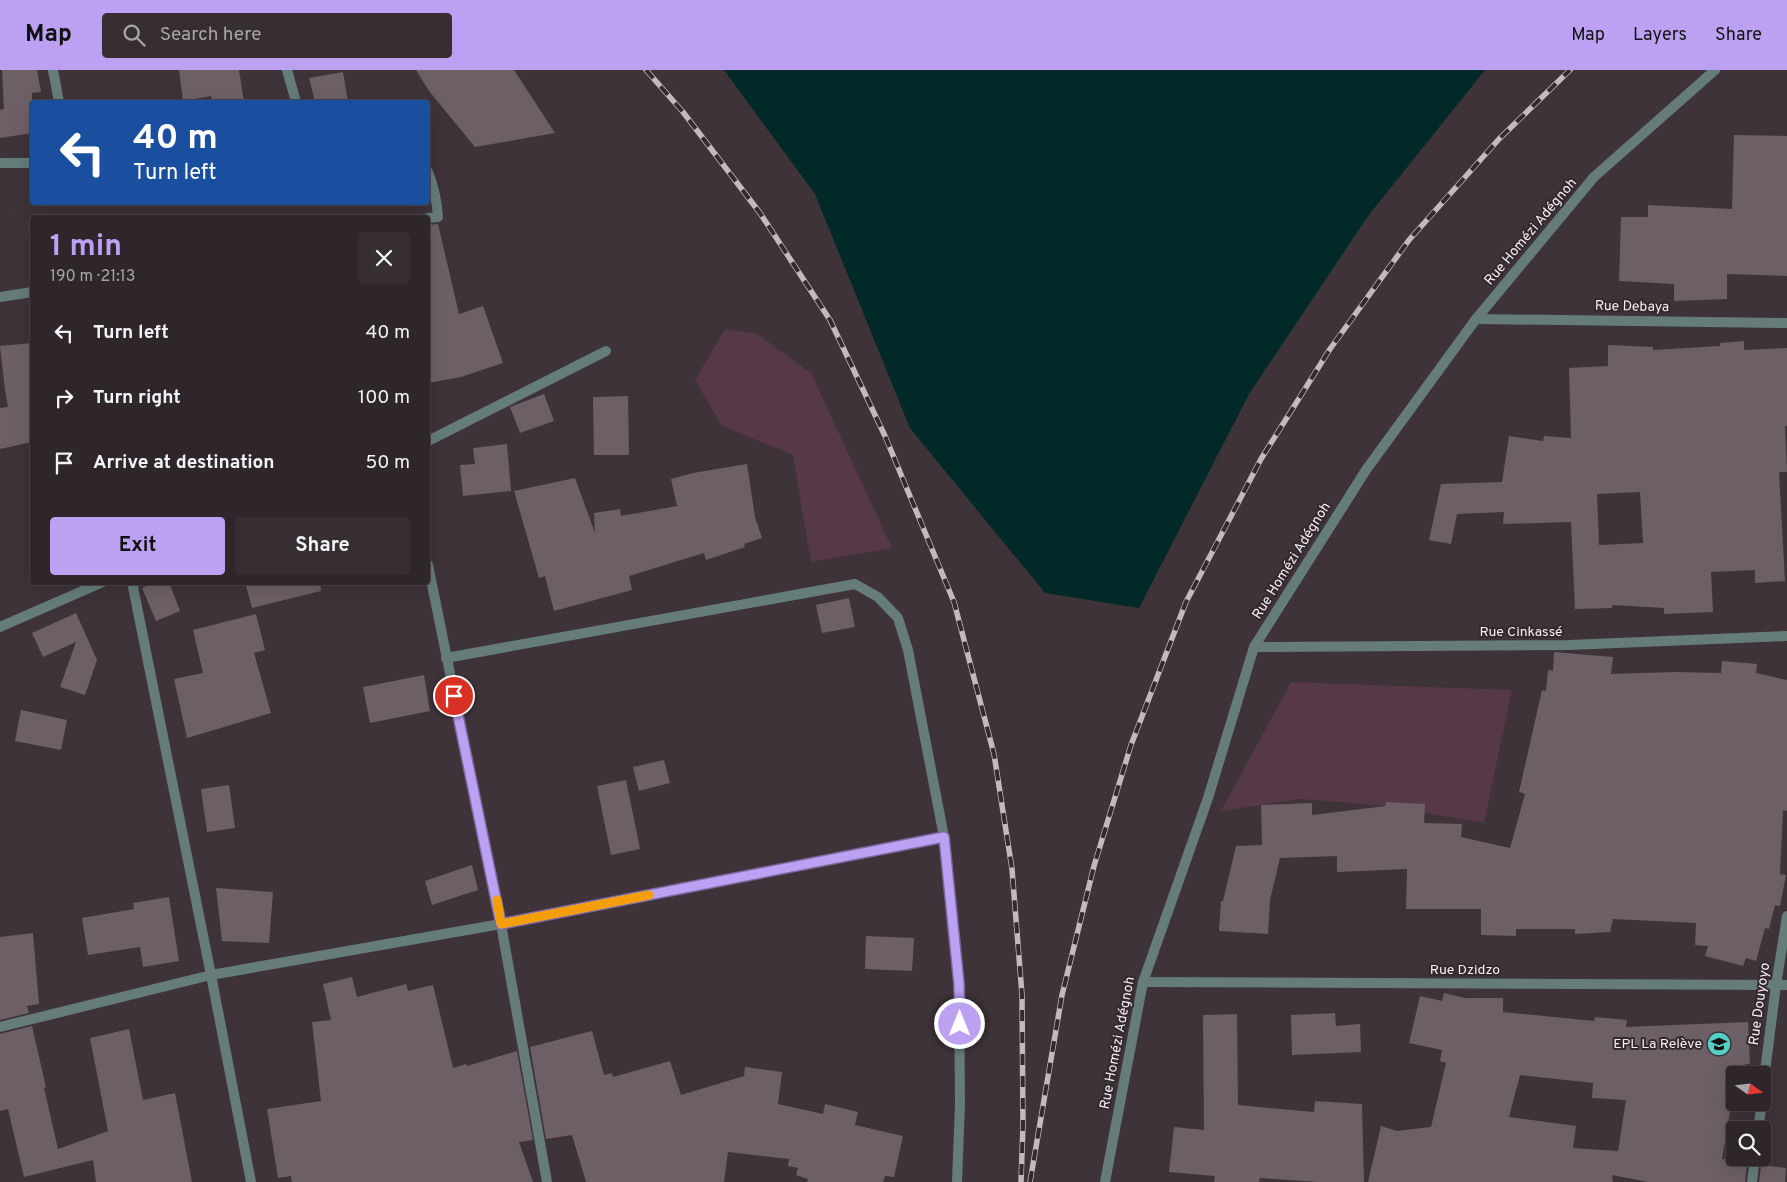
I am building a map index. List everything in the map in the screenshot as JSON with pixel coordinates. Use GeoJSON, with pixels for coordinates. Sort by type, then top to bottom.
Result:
{"type":"FeatureCollection","features":[{"type":"Feature","properties":{"kind":"street"},"geometry":{"type":"LineString","coordinates":[[53,70],[58,100]]}},
{"type":"Feature","properties":{"kind":"street"},"geometry":{"type":"LineString","coordinates":[[287,70],[295,100]]}},
{"type":"Feature","properties":{"kind":"street","name":"Rue Homézi Adégnoh"},"geometry":{"type":"LineString","coordinates":[[1105,1182],[1143,982],[1208,798],[1254,648],[1366,470],[1476,319],[1594,177],[1715,70]]}},
{"type":"Feature","properties":{"kind":"street"},"geometry":{"type":"LineString","coordinates":[[0,163],[30,164]]}},
{"type":"Feature","properties":{"kind":"street"},"geometry":{"type":"LineString","coordinates":[[430,177],[437,201],[438,217],[430,218]]}},
{"type":"Feature","properties":{"kind":"street"},"geometry":{"type":"LineString","coordinates":[[0,297],[30,292]]}},
{"type":"Feature","properties":{"kind":"street","name":"Rue Debaya"},"geometry":{"type":"LineString","coordinates":[[1476,319],[1787,323]]}},
{"type":"Feature","properties":{"kind":"street"},"geometry":{"type":"LineString","coordinates":[[430,440],[606,351]]}},
{"type":"Feature","properties":{"kind":"street"},"geometry":{"type":"LineString","coordinates":[[430,575],[501,924],[547,1182]]}},
{"type":"Feature","properties":{"kind":"street"},"geometry":{"type":"LineString","coordinates":[[446,658],[855,584],[878,597],[898,618],[908,650],[944,837],[959,984],[960,1104],[957,1182]]}},
{"type":"Feature","properties":{"kind":"street"},"geometry":{"type":"LineString","coordinates":[[0,627],[96,585]]}},
{"type":"Feature","properties":{"kind":"street"},"geometry":{"type":"LineString","coordinates":[[133,585],[251,1182]]}},
{"type":"Feature","properties":{"kind":"street","name":"Rue Cinkassé"},"geometry":{"type":"LineString","coordinates":[[1254,648],[1569,645],[1787,636]]}},
{"type":"Feature","properties":{"kind":"street"},"geometry":{"type":"LineString","coordinates":[[0,1027],[211,975],[501,924],[944,837]]}},
{"type":"Feature","properties":{"kind":"street","name":"Rue Douyoyo"},"geometry":{"type":"LineString","coordinates":[[1767,1066],[1782,985],[1787,916]]}},
{"type":"Feature","properties":{"kind":"street","name":"Rue Dzidzo"},"geometry":{"type":"LineString","coordinates":[[1143,982],[1782,985]]}},
{"type":"Feature","properties":{"kind":"street"},"geometry":{"type":"LineString","coordinates":[[1752,1182],[1754,1166]]}},
{"type":"Feature","properties":{"kind":"shaded area"},"geometry":{"type":"Polygon","coordinates":[[[724,70],[1485,70],[1368,216],[1249,394],[1139,608],[1045,593],[910,428],[815,194],[724,70]]]}},
{"type":"Feature","properties":{"kind":"shaded area"},"geometry":{"type":"Polygon","coordinates":[[[725,329],[757,334],[811,373],[892,548],[811,562],[793,455],[722,426],[695,380],[725,329]]]}},
{"type":"Feature","properties":{"kind":"shaded area"},"geometry":{"type":"Polygon","coordinates":[[[1291,682],[1512,690],[1484,823],[1385,806],[1300,799],[1221,811],[1291,682]]]}},
{"type":"Feature","properties":{"kind":"building"},"geometry":{"type":"Polygon","coordinates":[[[2,70],[37,70],[41,92],[32,93],[32,100],[30,100],[30,133],[0,138],[0,110],[4,109],[2,70]]]}},
{"type":"Feature","properties":{"kind":"building"},"geometry":{"type":"Polygon","coordinates":[[[179,70],[239,70],[244,100],[212,100],[211,96],[183,100],[179,70]]]}},
{"type":"Feature","properties":{"kind":"building"},"geometry":{"type":"Polygon","coordinates":[[[416,70],[514,70],[555,133],[475,147],[429,91],[416,70]]]}},
{"type":"Feature","properties":{"kind":"building"},"geometry":{"type":"Polygon","coordinates":[[[343,72],[348,100],[314,100],[309,78],[343,72]]]}},
{"type":"Feature","properties":{"kind":"building"},"geometry":{"type":"Polygon","coordinates":[[[1734,135],[1787,136],[1787,276],[1727,274],[1727,299],[1674,301],[1674,284],[1619,281],[1621,217],[1648,217],[1648,205],[1732,209],[1734,135]]]}},
{"type":"Feature","properties":{"kind":"building"},"geometry":{"type":"Polygon","coordinates":[[[438,224],[459,314],[483,306],[503,363],[461,377],[430,383],[430,225],[438,224]]]}},
{"type":"Feature","properties":{"kind":"building"},"geometry":{"type":"Polygon","coordinates":[[[1744,341],[1744,350],[1787,348],[1787,426],[1785,426],[1787,472],[1779,472],[1785,581],[1755,583],[1755,570],[1711,572],[1713,612],[1664,614],[1664,608],[1612,605],[1612,608],[1575,609],[1571,522],[1503,524],[1504,512],[1457,514],[1451,544],[1429,540],[1441,484],[1502,482],[1509,436],[1543,441],[1544,436],[1571,438],[1569,368],[1608,366],[1608,345],[1653,347],[1653,350],[1720,346],[1720,343],[1744,341]],[[1640,492],[1597,494],[1599,545],[1643,543],[1640,492]]]}},
{"type":"Feature","properties":{"kind":"building"},"geometry":{"type":"Polygon","coordinates":[[[30,343],[30,442],[0,449],[0,408],[8,407],[0,346],[30,343]]]}},
{"type":"Feature","properties":{"kind":"building"},"geometry":{"type":"Polygon","coordinates":[[[544,394],[554,421],[520,433],[510,407],[544,394]]]}},
{"type":"Feature","properties":{"kind":"building"},"geometry":{"type":"Polygon","coordinates":[[[628,396],[629,455],[594,455],[593,397],[628,396]]]}},
{"type":"Feature","properties":{"kind":"building"},"geometry":{"type":"Polygon","coordinates":[[[507,444],[511,491],[463,496],[460,465],[475,464],[473,448],[507,444]]]}},
{"type":"Feature","properties":{"kind":"building"},"geometry":{"type":"Polygon","coordinates":[[[747,464],[755,517],[762,538],[744,544],[745,547],[706,560],[704,553],[629,576],[632,590],[554,611],[545,576],[539,578],[514,491],[575,478],[595,533],[594,513],[620,509],[621,516],[677,506],[671,479],[693,473],[747,464]]]}},
{"type":"Feature","properties":{"kind":"building"},"geometry":{"type":"Polygon","coordinates":[[[149,585],[170,585],[180,611],[156,621],[142,588],[149,585]]]}},
{"type":"Feature","properties":{"kind":"building"},"geometry":{"type":"Polygon","coordinates":[[[246,585],[320,585],[321,591],[252,608],[246,585]]]}},
{"type":"Feature","properties":{"kind":"building"},"geometry":{"type":"Polygon","coordinates":[[[849,598],[855,627],[822,633],[816,605],[849,598]]]}},
{"type":"Feature","properties":{"kind":"building"},"geometry":{"type":"Polygon","coordinates":[[[76,613],[97,660],[85,695],[60,687],[76,642],[43,657],[32,633],[76,613]]]}},
{"type":"Feature","properties":{"kind":"building"},"geometry":{"type":"Polygon","coordinates":[[[256,614],[265,650],[254,653],[271,713],[187,738],[174,679],[203,673],[193,630],[256,614]]]}},
{"type":"Feature","properties":{"kind":"building"},"geometry":{"type":"Polygon","coordinates":[[[1554,652],[1613,657],[1611,674],[1721,673],[1722,661],[1757,664],[1756,673],[1787,680],[1787,811],[1783,810],[1780,874],[1786,875],[1780,906],[1775,905],[1769,929],[1765,928],[1756,961],[1746,958],[1743,966],[1705,956],[1708,946],[1695,945],[1696,923],[1613,919],[1610,932],[1575,934],[1575,929],[1516,929],[1516,936],[1481,935],[1481,909],[1406,909],[1407,869],[1337,872],[1337,856],[1280,858],[1270,900],[1268,934],[1219,931],[1221,901],[1223,901],[1236,846],[1262,845],[1261,805],[1312,803],[1312,815],[1386,806],[1386,802],[1425,804],[1424,823],[1462,824],[1461,837],[1510,848],[1525,794],[1519,792],[1542,690],[1546,691],[1548,670],[1553,671],[1554,652]]]}},
{"type":"Feature","properties":{"kind":"building"},"geometry":{"type":"Polygon","coordinates":[[[424,675],[430,711],[370,723],[363,687],[424,675]]]}},
{"type":"Feature","properties":{"kind":"building"},"geometry":{"type":"Polygon","coordinates":[[[21,710],[67,720],[61,750],[15,741],[21,710]]]}},
{"type":"Feature","properties":{"kind":"building"},"geometry":{"type":"Polygon","coordinates":[[[664,760],[670,783],[639,791],[633,767],[664,760]]]}},
{"type":"Feature","properties":{"kind":"building"},"geometry":{"type":"Polygon","coordinates":[[[626,780],[640,849],[611,855],[597,786],[626,780]]]}},
{"type":"Feature","properties":{"kind":"building"},"geometry":{"type":"Polygon","coordinates":[[[229,785],[235,828],[207,832],[201,789],[229,785]]]}},
{"type":"Feature","properties":{"kind":"building"},"geometry":{"type":"Polygon","coordinates":[[[472,865],[478,890],[432,905],[425,881],[472,865]]]}},
{"type":"Feature","properties":{"kind":"building"},"geometry":{"type":"Polygon","coordinates":[[[216,888],[273,892],[269,943],[222,941],[216,888]]]}},
{"type":"Feature","properties":{"kind":"building"},"geometry":{"type":"Polygon","coordinates":[[[169,897],[179,961],[143,967],[140,947],[88,955],[82,918],[134,909],[133,903],[169,897]]]}},
{"type":"Feature","properties":{"kind":"building"},"geometry":{"type":"Polygon","coordinates":[[[33,933],[39,1004],[27,1006],[29,1013],[0,1020],[0,937],[33,933]]]}},
{"type":"Feature","properties":{"kind":"building"},"geometry":{"type":"Polygon","coordinates":[[[866,936],[914,938],[912,971],[865,969],[866,936]]]}},
{"type":"Feature","properties":{"kind":"building"},"geometry":{"type":"Polygon","coordinates":[[[352,977],[357,997],[406,984],[408,991],[433,985],[453,1068],[466,1064],[467,1066],[517,1051],[533,1140],[519,1142],[533,1182],[292,1182],[291,1176],[278,1178],[267,1109],[321,1101],[312,1022],[331,1020],[323,984],[352,977]]]}},
{"type":"Feature","properties":{"kind":"building"},"geometry":{"type":"Polygon","coordinates":[[[1444,993],[1465,998],[1503,998],[1503,1012],[1594,1021],[1595,1017],[1627,1020],[1626,1027],[1748,1022],[1750,1064],[1745,1064],[1745,1066],[1726,1066],[1726,1111],[1730,1111],[1728,1121],[1726,1121],[1726,1135],[1722,1159],[1726,1160],[1726,1166],[1747,1166],[1745,1182],[1648,1182],[1612,1175],[1613,1182],[1368,1182],[1381,1126],[1397,1131],[1431,1127],[1446,1063],[1440,1061],[1442,1050],[1409,1043],[1420,996],[1442,1001],[1444,993]],[[1520,1075],[1509,1117],[1576,1126],[1573,1148],[1618,1151],[1626,1100],[1592,1098],[1593,1083],[1520,1075]]]}},
{"type":"Feature","properties":{"kind":"building"},"geometry":{"type":"Polygon","coordinates":[[[1335,1013],[1336,1026],[1360,1024],[1361,1052],[1292,1055],[1291,1015],[1335,1013]]]}},
{"type":"Feature","properties":{"kind":"building"},"geometry":{"type":"Polygon","coordinates":[[[1237,1014],[1238,1105],[1314,1112],[1315,1101],[1362,1104],[1364,1182],[1319,1182],[1260,1178],[1259,1182],[1214,1182],[1215,1176],[1169,1172],[1174,1127],[1204,1130],[1203,1015],[1237,1014]]]}},
{"type":"Feature","properties":{"kind":"building"},"geometry":{"type":"Polygon","coordinates":[[[32,1026],[58,1149],[108,1131],[90,1038],[129,1029],[143,1100],[175,1093],[192,1182],[96,1182],[93,1160],[24,1177],[8,1109],[0,1111],[0,1034],[32,1026]]]}},
{"type":"Feature","properties":{"kind":"building"},"geometry":{"type":"Polygon","coordinates":[[[592,1031],[604,1075],[612,1073],[613,1077],[670,1061],[681,1095],[744,1076],[745,1067],[782,1072],[778,1104],[823,1114],[825,1104],[858,1112],[855,1125],[903,1136],[894,1177],[885,1176],[883,1182],[807,1182],[808,1179],[796,1175],[798,1168],[788,1166],[789,1159],[728,1152],[724,1182],[586,1182],[572,1135],[546,1139],[530,1047],[592,1031]]]}},
{"type":"Feature","properties":{"kind":"building"},"geometry":{"type":"Polygon","coordinates":[[[1761,1166],[1786,1168],[1785,1182],[1759,1182],[1761,1166]]]}},
{"type":"Feature","properties":{"kind":"railway"},"geometry":{"type":"LineString","coordinates":[[646,70],[683,112],[760,213],[830,320],[885,436],[954,602],[994,754],[1012,869],[1022,995],[1023,1125],[1021,1182]]}},
{"type":"Feature","properties":{"kind":"railway"},"geometry":{"type":"LineString","coordinates":[[1030,1182],[1062,995],[1094,866],[1131,745],[1186,602],[1261,459],[1330,349],[1409,240],[1499,139],[1570,70]]}},
{"type":"Feature","properties":{"kind":"slow traffic"},"geometry":{"type":"LineString","coordinates":[[497,900],[501,924],[649,895]]}},
{"type":"Feature","properties":{"kind":"place","name":"EPL La Relève"},"geometry":{"type":"Point","coordinates":[1719,1044]}},
{"type":"Feature","properties":{"kind":"route"},"geometry":{"type":"LineString","coordinates":[[454,696],[501,924],[944,837],[959,984],[960,1024]]}}]}
